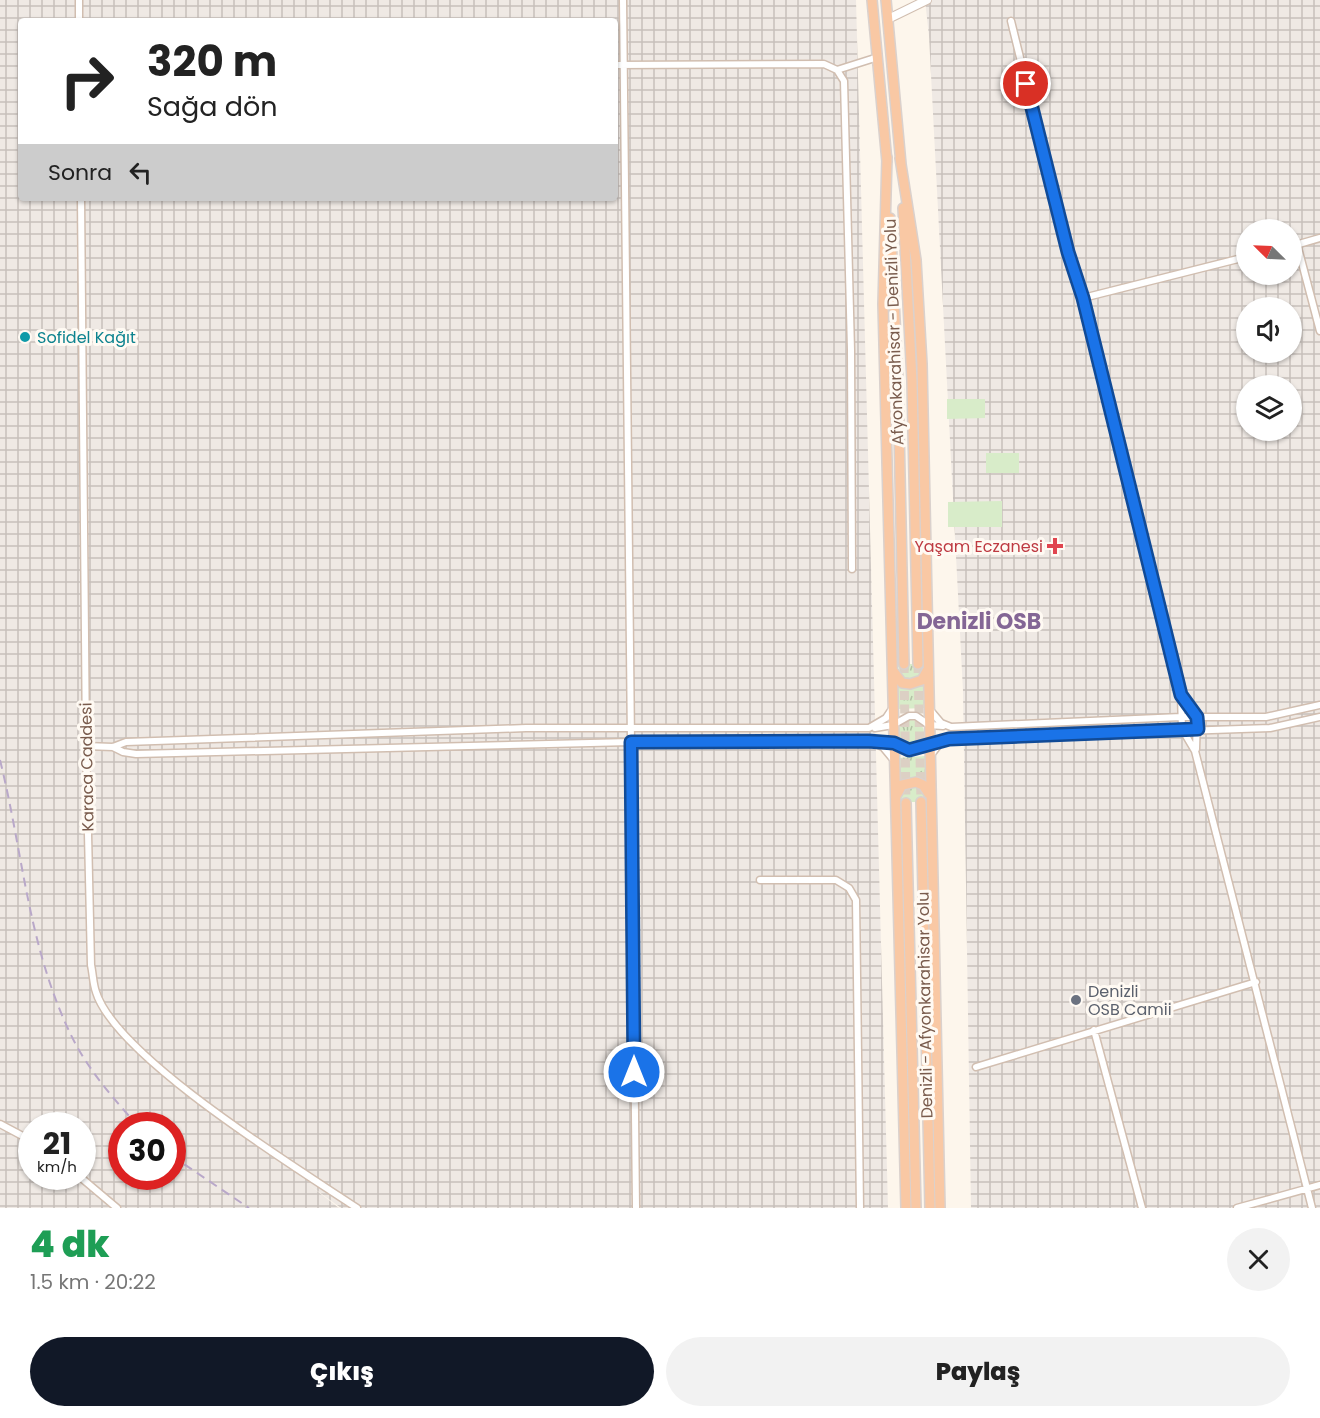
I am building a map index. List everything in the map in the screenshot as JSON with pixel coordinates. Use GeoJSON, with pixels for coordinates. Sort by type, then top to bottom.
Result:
{"type":"FeatureCollection","features":[{"type":"Feature","properties":{"kind":"highway","name":"Afyonkarahisar - Denizli Yolu"},"geometry":{"type":"LineString","coordinates":[[872,0],[886,157],[898,381],[904,664]]}},
{"type":"Feature","properties":{"kind":"highway"},"geometry":{"type":"LineString","coordinates":[[886,0],[900,158],[912,381],[923,665],[929,710],[940,1208]]}},
{"type":"Feature","properties":{"kind":"highway"},"geometry":{"type":"LineString","coordinates":[[886,157],[883,304],[906,1208]]}},
{"type":"Feature","properties":{"kind":"highway"},"geometry":{"type":"LineString","coordinates":[[892,669],[902,683],[910,684],[922,680],[923,665]]}},
{"type":"Feature","properties":{"kind":"highway"},"geometry":{"type":"LineString","coordinates":[[895,798],[902,785],[910,782],[923,785],[930,796]]}},
{"type":"Feature","properties":{"kind":"highway","name":"Denizli - Afyonkarahisar Yolu"},"geometry":{"type":"LineString","coordinates":[[921,802],[930,1208]]}},
{"type":"Feature","properties":{"kind":"highway"},"geometry":{"type":"LineString","coordinates":[[906,803],[916,1208]]}},
{"type":"Feature","properties":{"kind":"street"},"geometry":{"type":"LineString","coordinates":[[79,0],[79,18]]}},
{"type":"Feature","properties":{"kind":"street"},"geometry":{"type":"LineString","coordinates":[[623,0],[636,1208]]}},
{"type":"Feature","properties":{"kind":"street"},"geometry":{"type":"LineString","coordinates":[[888,20],[927,0]]}},
{"type":"Feature","properties":{"kind":"street"},"geometry":{"type":"LineString","coordinates":[[1011,21],[1068,252],[1083,298],[1181,695],[1182,729],[1195,751],[1256,982],[1312,1208]]}},
{"type":"Feature","properties":{"kind":"street"},"geometry":{"type":"LineString","coordinates":[[837,70],[878,57]]}},
{"type":"Feature","properties":{"kind":"street"},"geometry":{"type":"LineString","coordinates":[[618,65],[824,63],[837,70],[844,81],[851,350],[852,569]]}},
{"type":"Feature","properties":{"kind":"street","name":"Karaca Caddesi"},"geometry":{"type":"LineString","coordinates":[[81,201],[86,746],[91,965],[96,993],[107,1013],[152,1063],[270,1149],[357,1208]]}},
{"type":"Feature","properties":{"kind":"street"},"geometry":{"type":"LineString","coordinates":[[1302,243],[1320,238]]}},
{"type":"Feature","properties":{"kind":"street"},"geometry":{"type":"LineString","coordinates":[[1083,298],[1236,260]]}},
{"type":"Feature","properties":{"kind":"street"},"geometry":{"type":"LineString","coordinates":[[1302,271],[1320,331]]}},
{"type":"Feature","properties":{"kind":"street"},"geometry":{"type":"LineString","coordinates":[[1181,695],[1197,717],[1195,751]]}},
{"type":"Feature","properties":{"kind":"street"},"geometry":{"type":"LineString","coordinates":[[86,746],[113,747],[126,742],[632,727],[869,728],[893,725],[909,716],[916,716],[929,725],[951,727],[1181,717],[1266,717],[1320,705]]}},
{"type":"Feature","properties":{"kind":"street"},"geometry":{"type":"LineString","coordinates":[[869,728],[886,718],[893,707]]}},
{"type":"Feature","properties":{"kind":"street"},"geometry":{"type":"LineString","coordinates":[[929,710],[941,723],[951,727]]}},
{"type":"Feature","properties":{"kind":"street"},"geometry":{"type":"LineString","coordinates":[[113,747],[123,752],[136,754],[631,742],[868,741],[894,743],[909,750],[917,750],[930,743],[949,739],[1182,729],[1270,728],[1320,717]]}},
{"type":"Feature","properties":{"kind":"street"},"geometry":{"type":"LineString","coordinates":[[929,756],[940,742],[949,739]]}},
{"type":"Feature","properties":{"kind":"street"},"geometry":{"type":"LineString","coordinates":[[868,741],[883,747],[894,763]]}},
{"type":"Feature","properties":{"kind":"street"},"geometry":{"type":"LineString","coordinates":[[760,880],[837,880],[849,888],[856,900],[860,1208]]}},
{"type":"Feature","properties":{"kind":"street"},"geometry":{"type":"LineString","coordinates":[[976,1067],[1256,982]]}},
{"type":"Feature","properties":{"kind":"street"},"geometry":{"type":"LineString","coordinates":[[1094,1030],[1142,1208]]}},
{"type":"Feature","properties":{"kind":"street"},"geometry":{"type":"LineString","coordinates":[[0,1124],[18,1134]]}},
{"type":"Feature","properties":{"kind":"street"},"geometry":{"type":"LineString","coordinates":[[1237,1208],[1320,1185]]}},
{"type":"Feature","properties":{"kind":"street"},"geometry":{"type":"LineString","coordinates":[[96,1190],[117,1208]]}},
{"type":"Feature","properties":{"kind":"shaded area"},"geometry":{"type":"Polygon","coordinates":[[[0,0],[856,0],[888,1208],[341,1208],[308,1184],[339,1208],[0,1208],[0,0]]]}},
{"type":"Feature","properties":{"kind":"shaded area"},"geometry":{"type":"Polygon","coordinates":[[[925,0],[1320,0],[1320,1208],[971,1208],[963,691],[929,36],[925,0]]]}},
{"type":"Feature","properties":{"kind":"green space"},"geometry":{"type":"Polygon","coordinates":[[[947,399],[985,399],[985,418],[947,419],[947,399]]]}},
{"type":"Feature","properties":{"kind":"green space"},"geometry":{"type":"Polygon","coordinates":[[[986,453],[1019,453],[1019,473],[986,473],[986,453]]]}},
{"type":"Feature","properties":{"kind":"green space"},"geometry":{"type":"Polygon","coordinates":[[[1002,501],[1002,527],[948,527],[948,502],[1002,501]]]}},
{"type":"Feature","properties":{"kind":"green space"},"geometry":{"type":"Polygon","coordinates":[[[897,664],[923,664],[918,678],[903,679],[897,664]]]}},
{"type":"Feature","properties":{"kind":"green space"},"geometry":{"type":"Polygon","coordinates":[[[896,683],[924,683],[925,708],[897,709],[896,683]]]}},
{"type":"Feature","properties":{"kind":"green space"},"geometry":{"type":"Polygon","coordinates":[[[911,720],[920,724],[924,733],[920,742],[911,746],[902,742],[898,733],[902,724],[911,720]]]}},
{"type":"Feature","properties":{"kind":"green space"},"geometry":{"type":"Polygon","coordinates":[[[925,756],[926,781],[913,778],[899,783],[898,758],[925,756]]]}},
{"type":"Feature","properties":{"kind":"green space"},"geometry":{"type":"Polygon","coordinates":[[[910,785],[919,787],[926,796],[926,802],[899,802],[901,792],[910,785]]]}},
{"type":"Feature","properties":{"kind":"tunnel"},"geometry":{"type":"LineString","coordinates":[[904,664],[906,803]]}},
{"type":"Feature","properties":{"kind":"tunnel"},"geometry":{"type":"LineString","coordinates":[[918,664],[921,802]]}},
{"type":"Feature","properties":{"kind":"railway"},"geometry":{"type":"LineString","coordinates":[[0,760],[35,932],[56,1000],[84,1058],[126,1112]]}},
{"type":"Feature","properties":{"kind":"railway"},"geometry":{"type":"LineString","coordinates":[[186,1165],[249,1208]]}},
{"type":"Feature","properties":{"kind":"place","name":"Sofidel Kağıt"},"geometry":{"type":"Point","coordinates":[25,337]}},
{"type":"Feature","properties":{"kind":"place","name":"Yaşam Eczanesi"},"geometry":{"type":"Point","coordinates":[1055,546]}},
{"type":"Feature","properties":{"kind":"place","name":"Denizli OSB Camii"},"geometry":{"type":"Point","coordinates":[1076,1000]}},
{"type":"Feature","properties":{"kind":"district","name":"Denizli OSB"},"geometry":{"type":"Point","coordinates":[979,621]}},
{"type":"Feature","properties":{"kind":"route"},"geometry":{"type":"LineString","coordinates":[[634,1072],[631,742],[868,741],[894,743],[903,749],[917,750],[930,743],[949,739],[1198,729],[1197,717],[1181,695],[1083,298],[1068,252],[1026,84]]}}]}
